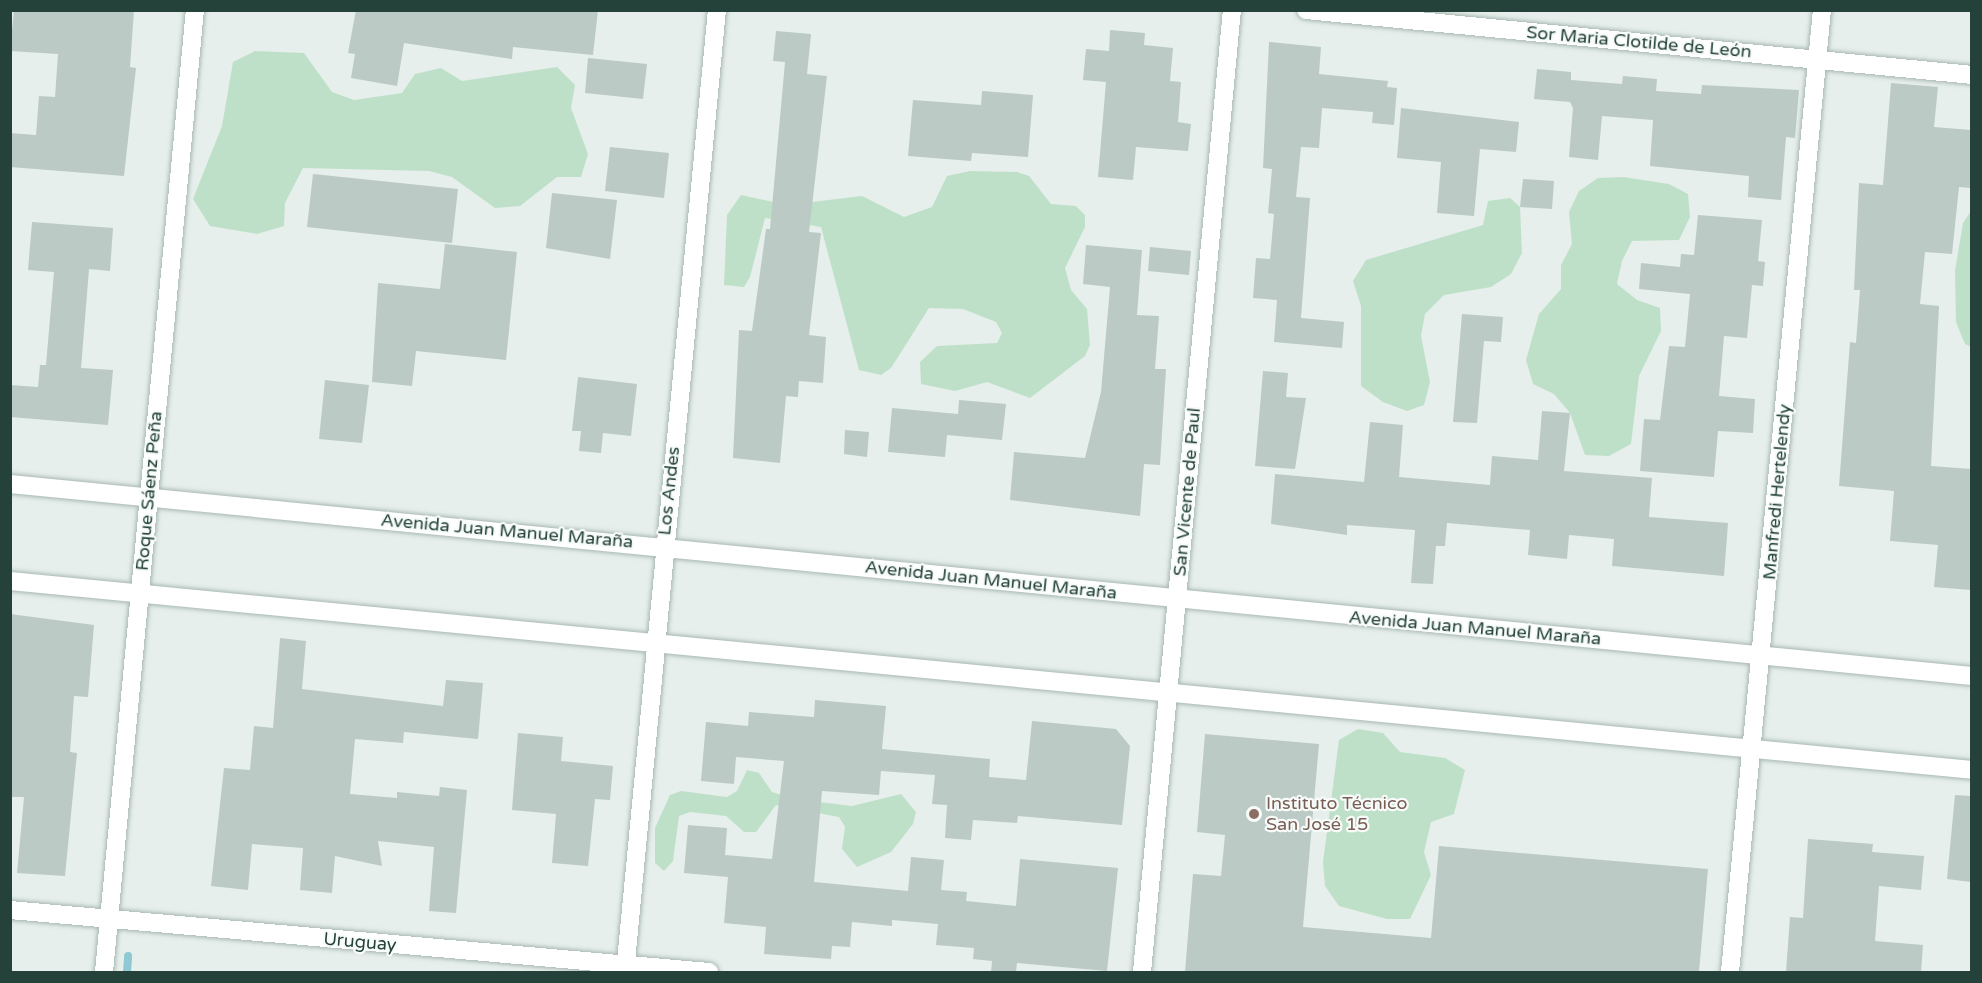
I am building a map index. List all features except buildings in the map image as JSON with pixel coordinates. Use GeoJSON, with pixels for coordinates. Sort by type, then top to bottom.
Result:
{"type":"FeatureCollection","features":[{"type":"Feature","properties":{"kind":"street","name":"Roque Sáenz Peña"},"geometry":{"type":"LineString","coordinates":[[104,972],[195,10]]}},
{"type":"Feature","properties":{"kind":"street","name":"Los Andes"},"geometry":{"type":"LineString","coordinates":[[625,968],[663,546],[717,10]]}},
{"type":"Feature","properties":{"kind":"street","name":"San Vicente de Paul"},"geometry":{"type":"LineString","coordinates":[[1142,972],[1232,10]]}},
{"type":"Feature","properties":{"kind":"street","name":"Sor Maria Clotilde de León"},"geometry":{"type":"LineString","coordinates":[[1306,10],[1971,75]]}},
{"type":"Feature","properties":{"kind":"street","name":"Manfredi Hertelendy"},"geometry":{"type":"LineString","coordinates":[[1731,972],[1822,10]]}},
{"type":"Feature","properties":{"kind":"street","name":"Avenida Juan Manuel Maraña"},"geometry":{"type":"LineString","coordinates":[[10,484],[663,546],[1177,600],[1971,676]]}},
{"type":"Feature","properties":{"kind":"street"},"geometry":{"type":"LineString","coordinates":[[10,581],[1971,770]]}},
{"type":"Feature","properties":{"kind":"street","name":"Uruguay"},"geometry":{"type":"LineString","coordinates":[[10,910],[625,968],[709,972]]}},
{"type":"Feature","properties":{"kind":"green space"},"geometry":{"type":"Polygon","coordinates":[[[255,51],[304,53],[332,92],[354,100],[402,93],[415,74],[441,68],[462,81],[557,67],[575,85],[571,108],[588,154],[581,177],[557,177],[520,206],[495,208],[452,177],[429,171],[303,168],[285,203],[284,226],[257,234],[210,226],[193,199],[222,126],[233,62],[255,51]]]}},
{"type":"Feature","properties":{"kind":"green space"},"geometry":{"type":"Polygon","coordinates":[[[970,171],[1017,172],[1029,176],[1051,204],[1076,206],[1085,215],[1085,227],[1065,268],[1071,290],[1087,309],[1090,345],[1085,356],[1030,398],[987,382],[955,391],[921,384],[920,362],[937,346],[997,343],[1002,333],[996,322],[963,309],[929,308],[891,368],[881,375],[859,370],[821,227],[765,218],[750,277],[744,287],[724,285],[727,215],[741,195],[787,205],[862,196],[904,217],[932,207],[947,176],[970,171]]]}},
{"type":"Feature","properties":{"kind":"green space"},"geometry":{"type":"Polygon","coordinates":[[[1623,177],[1669,184],[1688,194],[1690,217],[1679,240],[1632,241],[1622,261],[1617,284],[1637,300],[1660,308],[1661,331],[1639,376],[1631,444],[1609,456],[1585,455],[1570,413],[1554,394],[1533,384],[1526,360],[1539,314],[1561,289],[1561,265],[1572,244],[1569,212],[1579,191],[1598,178],[1623,177]]]}},
{"type":"Feature","properties":{"kind":"green space"},"geometry":{"type":"Polygon","coordinates":[[[1510,198],[1520,207],[1522,253],[1511,274],[1491,287],[1444,295],[1425,314],[1421,336],[1430,382],[1424,405],[1407,411],[1383,402],[1361,386],[1361,306],[1353,281],[1366,260],[1483,225],[1488,201],[1510,198]]]}},
{"type":"Feature","properties":{"kind":"green space"},"geometry":{"type":"Polygon","coordinates":[[[1971,211],[1971,347],[1965,344],[1956,322],[1955,271],[1963,223],[1971,211]]]}},
{"type":"Feature","properties":{"kind":"green space"},"geometry":{"type":"Polygon","coordinates":[[[1358,729],[1383,733],[1400,752],[1445,758],[1465,770],[1454,814],[1431,822],[1424,852],[1431,875],[1410,919],[1387,919],[1339,906],[1325,886],[1323,862],[1339,740],[1358,729]]]}},
{"type":"Feature","properties":{"kind":"green space"},"geometry":{"type":"Polygon","coordinates":[[[747,770],[759,773],[772,792],[795,799],[852,806],[901,794],[916,812],[913,824],[891,852],[857,867],[842,849],[845,827],[839,817],[776,805],[756,832],[744,832],[726,816],[690,812],[679,816],[673,861],[664,871],[655,863],[655,828],[670,795],[681,791],[727,797],[737,791],[747,770]]]}},
{"type":"Feature","properties":{"kind":"waterway"},"geometry":{"type":"LineString","coordinates":[[127,972],[128,956]]}},
{"type":"Feature","properties":{"kind":"place","name":"Instituto Técnico San José 15"},"geometry":{"type":"Point","coordinates":[1254,814]}}]}
